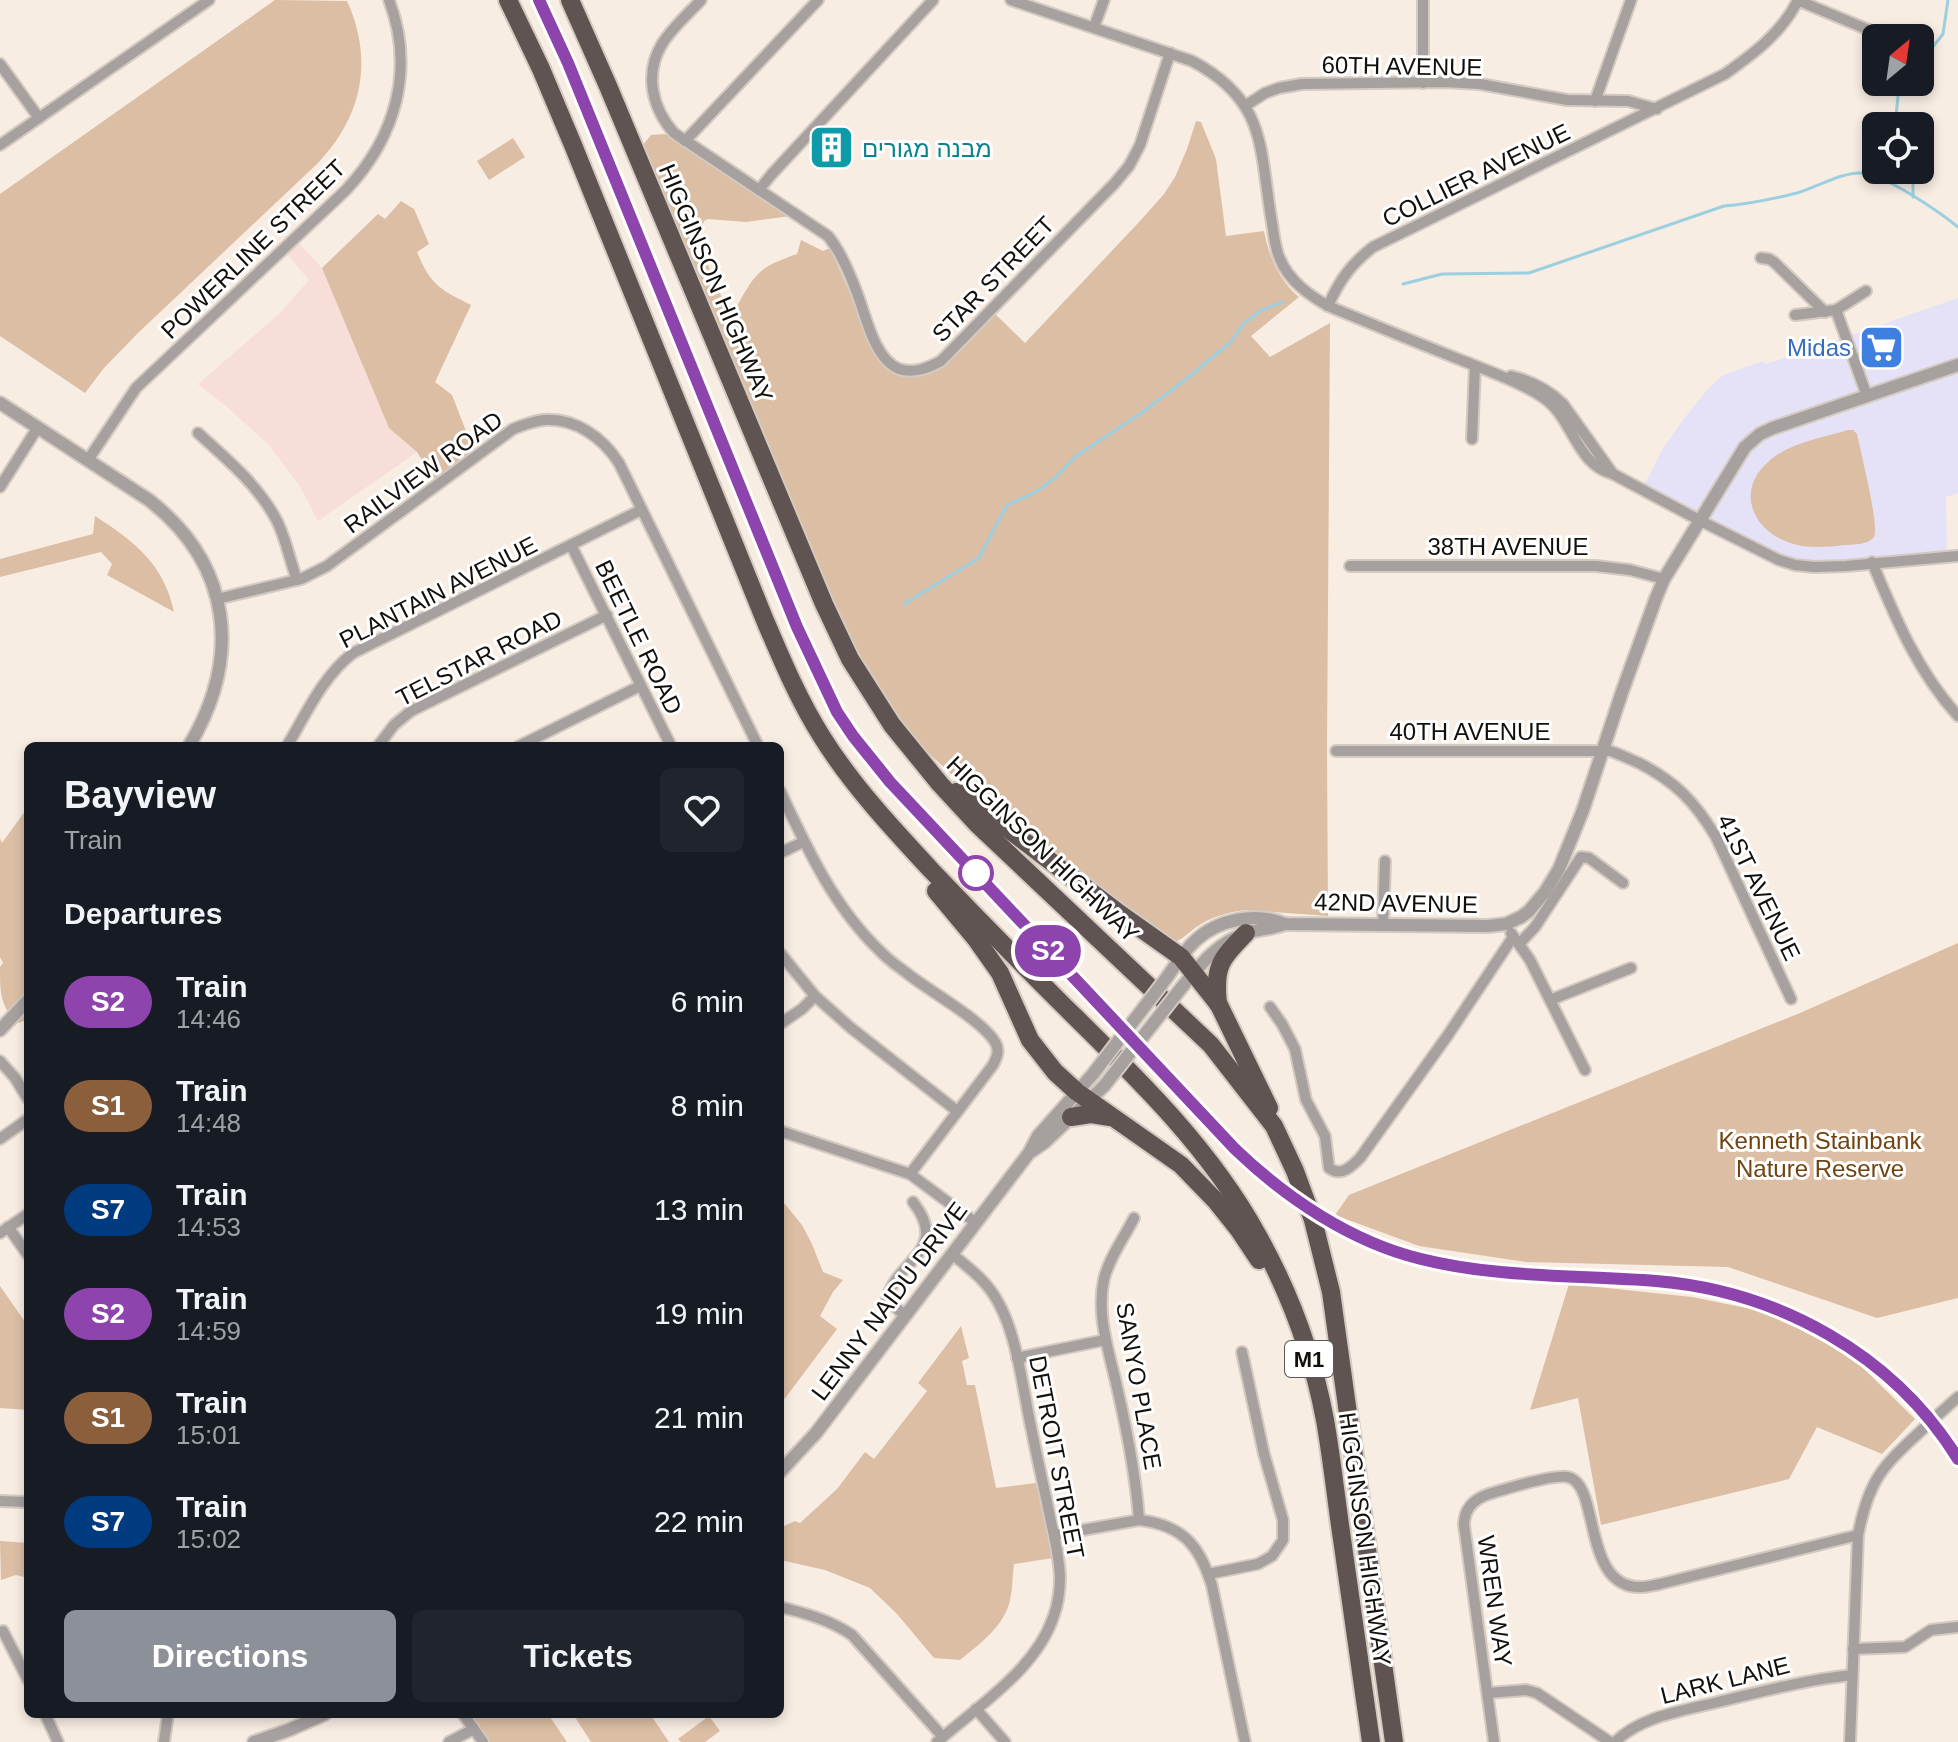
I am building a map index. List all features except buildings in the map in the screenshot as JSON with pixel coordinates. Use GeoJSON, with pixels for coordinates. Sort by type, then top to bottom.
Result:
{"type":"FeatureCollection","features":[{"type":"Feature","properties":{"kind":"highway","name":"HIGGINSON HIGHWAY"},"geometry":{"type":"LineString","coordinates":[[508,0],[541,69],[790,678],[822,737],[897,834],[1180,1125],[1224,1181],[1274,1267],[1312,1367],[1325,1420],[1371,1742]]}},
{"type":"Feature","properties":{"kind":"highway","name":"HIGGINSON HIGHWAY"},"geometry":{"type":"LineString","coordinates":[[570,0],[824,604],[850,659],[892,725],[940,784],[977,824],[1211,1045],[1274,1126],[1313,1220],[1331,1292],[1394,1742]]}},
{"type":"Feature","properties":{"kind":"highway"},"geometry":{"type":"LineString","coordinates":[[940,784],[974,803],[1181,957],[1219,1005],[1269,1105],[1274,1126]]}},
{"type":"Feature","properties":{"kind":"highway"},"geometry":{"type":"LineString","coordinates":[[897,834],[907,858],[976,939],[1000,973],[1030,1040],[1055,1072],[1083,1097],[1169,1156],[1200,1183],[1251,1247],[1295,1319]]}},
{"type":"Feature","properties":{"kind":"highway"},"geometry":{"type":"LineString","coordinates":[[1219,1005],[1218,970],[1226,953],[1246,933]]}},
{"type":"Feature","properties":{"kind":"highway"},"geometry":{"type":"LineString","coordinates":[[1071,1117],[1091,1114],[1113,1117]]}},
{"type":"Feature","properties":{"kind":"street"},"geometry":{"type":"LineString","coordinates":[[0,145],[209,0]]}},
{"type":"Feature","properties":{"kind":"street","name":"POWERLINE STREET"},"geometry":{"type":"LineString","coordinates":[[88,460],[136,388],[366,168],[388,128],[399,92],[400,47],[389,0]]}},
{"type":"Feature","properties":{"kind":"street","name":"STAR STREET"},"geometry":{"type":"LineString","coordinates":[[701,0],[663,43],[653,69],[652,83],[659,112],[667,125],[685,141],[823,232],[833,243],[856,289],[882,356],[901,370],[923,370],[941,361],[1114,184],[1129,166],[1140,145],[1170,53]]}},
{"type":"Feature","properties":{"kind":"street"},"geometry":{"type":"LineString","coordinates":[[685,141],[818,0]]}},
{"type":"Feature","properties":{"kind":"street"},"geometry":{"type":"LineString","coordinates":[[759,190],[933,0]]}},
{"type":"Feature","properties":{"kind":"street"},"geometry":{"type":"LineString","coordinates":[[1094,27],[1104,0]]}},
{"type":"Feature","properties":{"kind":"street"},"geometry":{"type":"LineString","coordinates":[[1423,0],[1423,83]]}},
{"type":"Feature","properties":{"kind":"street"},"geometry":{"type":"LineString","coordinates":[[1595,101],[1631,0]]}},
{"type":"Feature","properties":{"kind":"street"},"geometry":{"type":"LineString","coordinates":[[1798,0],[1862,27]]}},
{"type":"Feature","properties":{"kind":"street","name":"COLLIER AVENUE"},"geometry":{"type":"LineString","coordinates":[[1328,306],[1350,267],[1373,247],[1725,74],[1748,58],[1779,29],[1798,0]]}},
{"type":"Feature","properties":{"kind":"street"},"geometry":{"type":"LineString","coordinates":[[1017,1],[1170,53],[1211,71],[1227,84],[1245,106],[1263,156],[1280,260],[1303,289],[1328,306],[1490,372],[1521,378],[1563,404],[1613,474],[1779,560],[1814,567],[1958,556]]}},
{"type":"Feature","properties":{"kind":"street"},"geometry":{"type":"LineString","coordinates":[[0,64],[39,118]]}},
{"type":"Feature","properties":{"kind":"street","name":"60TH AVENUE"},"geometry":{"type":"LineString","coordinates":[[1245,106],[1265,93],[1302,84],[1445,82],[1480,84],[1567,100],[1628,101],[1657,109]]}},
{"type":"Feature","properties":{"kind":"street"},"geometry":{"type":"LineString","coordinates":[[1761,258],[1774,262],[1830,311],[1867,396]]}},
{"type":"Feature","properties":{"kind":"street"},"geometry":{"type":"LineString","coordinates":[[1795,315],[1830,311],[1866,291]]}},
{"type":"Feature","properties":{"kind":"street"},"geometry":{"type":"LineString","coordinates":[[1585,1070],[1530,960],[1506,924],[1529,911],[1559,869],[1573,838],[1664,579],[1740,454],[1754,439],[1773,428],[1958,365]]}},
{"type":"Feature","properties":{"kind":"street"},"geometry":{"type":"LineString","coordinates":[[1472,439],[1475,366]]}},
{"type":"Feature","properties":{"kind":"street"},"geometry":{"type":"LineString","coordinates":[[0,403],[149,500],[168,515],[199,555],[217,599],[222,655],[212,700],[191,742]]}},
{"type":"Feature","properties":{"kind":"street","name":"RAILVIEW ROAD"},"geometry":{"type":"LineString","coordinates":[[217,599],[297,580],[327,566],[513,429],[546,420],[577,426],[598,438],[619,463],[756,742]]}},
{"type":"Feature","properties":{"kind":"street"},"geometry":{"type":"LineString","coordinates":[[0,487],[38,427]]}},
{"type":"Feature","properties":{"kind":"street"},"geometry":{"type":"LineString","coordinates":[[198,433],[257,491],[277,522],[297,580]]}},
{"type":"Feature","properties":{"kind":"street","name":"PLANTAIN AVENUE"},"geometry":{"type":"LineString","coordinates":[[289,742],[325,683],[353,653],[641,510]]}},
{"type":"Feature","properties":{"kind":"street","name":"BEETLE ROAD"},"geometry":{"type":"LineString","coordinates":[[571,545],[669,742]]}},
{"type":"Feature","properties":{"kind":"street"},"geometry":{"type":"LineString","coordinates":[[1872,562],[1908,646],[1940,696],[1958,716]]}},
{"type":"Feature","properties":{"kind":"street","name":"38TH AVENUE"},"geometry":{"type":"LineString","coordinates":[[1350,566],[1596,566],[1630,570],[1664,579]]}},
{"type":"Feature","properties":{"kind":"street","name":"TELSTAR ROAD"},"geometry":{"type":"LineString","coordinates":[[381,742],[394,725],[411,711],[607,615]]}},
{"type":"Feature","properties":{"kind":"street"},"geometry":{"type":"LineString","coordinates":[[527,742],[640,686]]}},
{"type":"Feature","properties":{"kind":"street","name":"40TH AVENUE"},"geometry":{"type":"LineString","coordinates":[[1336,751],[1603,751]]}},
{"type":"Feature","properties":{"kind":"street","name":"41ST AVENUE"},"geometry":{"type":"LineString","coordinates":[[1603,751],[1620,754],[1653,770],[1687,795],[1702,813],[1791,999]]}},
{"type":"Feature","properties":{"kind":"street"},"geometry":{"type":"LineString","coordinates":[[784,800],[803,842],[837,901],[862,932],[881,953],[995,1042],[997,1056],[993,1065],[910,1174]]}},
{"type":"Feature","properties":{"kind":"street"},"geometry":{"type":"LineString","coordinates":[[784,851],[803,842]]}},
{"type":"Feature","properties":{"kind":"street"},"geometry":{"type":"LineString","coordinates":[[1270,1007],[1295,1049],[1306,1100],[1325,1136],[1329,1168],[1338,1172],[1347,1170],[1360,1158],[1516,940],[1535,927],[1581,857],[1589,858],[1623,883]]}},
{"type":"Feature","properties":{"kind":"street"},"geometry":{"type":"LineString","coordinates":[[1383,925],[1385,861]]}},
{"type":"Feature","properties":{"kind":"street"},"geometry":{"type":"LineString","coordinates":[[1181,957],[1198,938],[1217,926],[1242,919],[1266,924]]}},
{"type":"Feature","properties":{"kind":"street"},"geometry":{"type":"LineString","coordinates":[[1194,972],[1217,949],[1266,924]]}},
{"type":"Feature","properties":{"kind":"street","name":"42ND AVENUE"},"geometry":{"type":"LineString","coordinates":[[1266,924],[1506,924]]}},
{"type":"Feature","properties":{"kind":"street","name":"LENNY NAIDU DRIVE"},"geometry":{"type":"LineString","coordinates":[[1029,1153],[1071,1117],[1093,1074],[1181,957]]}},
{"type":"Feature","properties":{"kind":"street"},"geometry":{"type":"LineString","coordinates":[[784,958],[815,996],[957,1111]]}},
{"type":"Feature","properties":{"kind":"street"},"geometry":{"type":"LineString","coordinates":[[1550,1000],[1631,968]]}},
{"type":"Feature","properties":{"kind":"street","name":"LENNY NAIDU DRIVE"},"geometry":{"type":"LineString","coordinates":[[784,1468],[816,1433],[1029,1153],[1038,1136],[1083,1097],[1104,1086],[1194,972]]}},
{"type":"Feature","properties":{"kind":"street"},"geometry":{"type":"LineString","coordinates":[[784,1022],[815,996]]}},
{"type":"Feature","properties":{"kind":"street"},"geometry":{"type":"LineString","coordinates":[[0,1030],[24,1004]]}},
{"type":"Feature","properties":{"kind":"street"},"geometry":{"type":"LineString","coordinates":[[0,1061],[24,1093]]}},
{"type":"Feature","properties":{"kind":"street"},"geometry":{"type":"LineString","coordinates":[[0,1139],[24,1122]]}},
{"type":"Feature","properties":{"kind":"street"},"geometry":{"type":"LineString","coordinates":[[784,1132],[910,1174],[976,1223]]}},
{"type":"Feature","properties":{"kind":"street"},"geometry":{"type":"LineString","coordinates":[[905,1316],[887,1299],[892,1285],[923,1246],[925,1221],[913,1202]]}},
{"type":"Feature","properties":{"kind":"street"},"geometry":{"type":"LineString","coordinates":[[24,1217],[4,1230],[24,1251]]}},
{"type":"Feature","properties":{"kind":"street","name":"SANYO PLACE"},"geometry":{"type":"LineString","coordinates":[[1134,1218],[1105,1275],[1101,1314],[1127,1432],[1138,1494],[1139,1520]]}},
{"type":"Feature","properties":{"kind":"street","name":"DETROIT STREET"},"geometry":{"type":"LineString","coordinates":[[940,1739],[1031,1658],[1049,1628],[1057,1603],[1060,1578],[1054,1535],[1009,1327],[998,1301],[978,1275],[952,1254]]}},
{"type":"Feature","properties":{"kind":"street"},"geometry":{"type":"LineString","coordinates":[[1017,1358],[1105,1340]]}},
{"type":"Feature","properties":{"kind":"street"},"geometry":{"type":"LineString","coordinates":[[1208,1574],[1258,1564],[1272,1556],[1283,1540],[1283,1520],[1264,1454],[1242,1352]]}},
{"type":"Feature","properties":{"kind":"street"},"geometry":{"type":"LineString","coordinates":[[1850,1742],[1858,1535],[1866,1502],[1875,1480],[1892,1458],[1958,1397]]}},
{"type":"Feature","properties":{"kind":"street","name":"WREN WAY"},"geometry":{"type":"LineString","coordinates":[[1494,1742],[1464,1525],[1465,1514],[1479,1498],[1548,1478],[1572,1479],[1582,1491],[1599,1553],[1607,1570],[1623,1582],[1641,1587],[1858,1535]]}},
{"type":"Feature","properties":{"kind":"street"},"geometry":{"type":"LineString","coordinates":[[0,1501],[24,1502]]}},
{"type":"Feature","properties":{"kind":"street"},"geometry":{"type":"LineString","coordinates":[[1054,1535],[1139,1520],[1167,1526],[1184,1537],[1198,1552],[1205,1562],[1222,1629],[1245,1742]]}},
{"type":"Feature","properties":{"kind":"street"},"geometry":{"type":"LineString","coordinates":[[784,1608],[823,1619],[852,1635],[940,1739]]}},
{"type":"Feature","properties":{"kind":"street"},"geometry":{"type":"LineString","coordinates":[[1853,1649],[1905,1647],[1931,1630],[1958,1627]]}},
{"type":"Feature","properties":{"kind":"street"},"geometry":{"type":"LineString","coordinates":[[3,1631],[24,1672]]}},
{"type":"Feature","properties":{"kind":"street","name":"LARK LANE"},"geometry":{"type":"LineString","coordinates":[[1612,1742],[1656,1718],[1809,1680],[1852,1675]]}},
{"type":"Feature","properties":{"kind":"street"},"geometry":{"type":"LineString","coordinates":[[1488,1693],[1526,1690],[1537,1693],[1612,1742]]}},
{"type":"Feature","properties":{"kind":"street"},"geometry":{"type":"LineString","coordinates":[[976,1709],[1005,1742]]}},
{"type":"Feature","properties":{"kind":"street"},"geometry":{"type":"LineString","coordinates":[[47,1718],[58,1742]]}},
{"type":"Feature","properties":{"kind":"street"},"geometry":{"type":"LineString","coordinates":[[164,1742],[167,1718]]}},
{"type":"Feature","properties":{"kind":"street"},"geometry":{"type":"LineString","coordinates":[[254,1742],[316,1718]]}},
{"type":"Feature","properties":{"kind":"street"},"geometry":{"type":"LineString","coordinates":[[466,1718],[483,1742]]}},
{"type":"Feature","properties":{"kind":"street"},"geometry":{"type":"LineString","coordinates":[[449,1742],[474,1729]]}},
{"type":"Feature","properties":{"kind":"shaded area"},"geometry":{"type":"Polygon","coordinates":[[[295,239],[322,268],[389,428],[417,452],[318,521],[299,485],[268,444],[198,384],[280,313],[309,280],[283,250],[295,239]]]}},
{"type":"Feature","properties":{"kind":"shaded area"},"geometry":{"type":"Polygon","coordinates":[[[1958,298],[1958,493],[1946,497],[1947,556],[1803,566],[1642,489],[1662,450],[1705,392],[1723,375],[1763,361],[1766,364],[1958,298]],[[1853,430],[1791,448],[1766,463],[1760,471],[1753,485],[1755,516],[1780,539],[1796,545],[1852,545],[1869,541],[1875,535],[1874,518],[1863,460],[1853,430]]]}},
{"type":"Feature","properties":{"kind":"green space"},"geometry":{"type":"Polygon","coordinates":[[[275,0],[347,1],[360,45],[361,66],[354,107],[345,127],[318,163],[138,333],[85,393],[0,336],[0,194],[275,0]]]}},
{"type":"Feature","properties":{"kind":"green space"},"geometry":{"type":"Polygon","coordinates":[[[1196,121],[1201,122],[1216,159],[1226,236],[1264,231],[1276,267],[1299,297],[1251,336],[1270,357],[1330,323],[1328,916],[1239,911],[1207,921],[1172,943],[969,791],[920,745],[890,708],[851,647],[712,319],[643,145],[651,135],[665,134],[791,216],[746,222],[704,221],[704,251],[725,303],[736,308],[759,273],[797,254],[801,240],[823,251],[830,248],[878,357],[894,372],[909,377],[941,366],[994,313],[1025,343],[1164,194],[1175,177],[1196,121]]]}},
{"type":"Feature","properties":{"kind":"green space"},"geometry":{"type":"Polygon","coordinates":[[[513,138],[525,157],[489,180],[477,161],[513,138]]]}},
{"type":"Feature","properties":{"kind":"green space"},"geometry":{"type":"Polygon","coordinates":[[[401,201],[414,209],[429,244],[417,252],[427,272],[444,290],[471,305],[435,382],[452,395],[479,454],[438,485],[417,452],[389,428],[322,268],[378,214],[385,219],[401,201]]]}},
{"type":"Feature","properties":{"kind":"green space"},"geometry":{"type":"Polygon","coordinates":[[[1848,430],[1857,434],[1872,504],[1874,537],[1857,544],[1811,547],[1790,543],[1766,529],[1758,520],[1751,497],[1758,473],[1785,450],[1848,430]]]}},
{"type":"Feature","properties":{"kind":"green space"},"geometry":{"type":"Polygon","coordinates":[[[95,516],[134,545],[155,567],[174,612],[107,575],[112,564],[101,552],[0,577],[0,559],[93,534],[95,516]]]}},
{"type":"Feature","properties":{"kind":"green space"},"geometry":{"type":"Polygon","coordinates":[[[24,813],[24,1021],[19,1023],[8,1011],[1,992],[0,838],[2,843],[24,813]]]}},
{"type":"Feature","properties":{"kind":"green space","name":"Kenneth Stainbank Nature Reserve"},"geometry":{"type":"Polygon","coordinates":[[[1958,943],[1958,1298],[1877,1318],[1728,1267],[1526,1262],[1419,1246],[1335,1215],[1349,1195],[1800,1013],[1958,943]]]}},
{"type":"Feature","properties":{"kind":"green space"},"geometry":{"type":"Polygon","coordinates":[[[784,1203],[802,1225],[823,1272],[843,1280],[820,1316],[837,1329],[784,1400],[784,1203]]]}},
{"type":"Feature","properties":{"kind":"green space"},"geometry":{"type":"Polygon","coordinates":[[[1569,1284],[1692,1297],[1781,1315],[1855,1360],[1915,1419],[1882,1454],[1817,1427],[1789,1479],[1601,1525],[1578,1398],[1530,1410],[1569,1284]]]}},
{"type":"Feature","properties":{"kind":"green space"},"geometry":{"type":"Polygon","coordinates":[[[0,1286],[24,1320],[24,1410],[0,1408],[0,1286]]]}},
{"type":"Feature","properties":{"kind":"green space"},"geometry":{"type":"Polygon","coordinates":[[[961,1326],[969,1358],[962,1361],[967,1385],[975,1385],[996,1488],[1043,1482],[1059,1557],[1014,1564],[1011,1596],[1005,1614],[991,1633],[960,1660],[934,1658],[870,1588],[825,1570],[784,1561],[784,1526],[795,1521],[800,1523],[837,1489],[865,1452],[874,1459],[927,1391],[918,1383],[961,1326]]]}},
{"type":"Feature","properties":{"kind":"green space"},"geometry":{"type":"Polygon","coordinates":[[[0,1541],[24,1543],[24,1577],[16,1575],[1,1580],[0,1541]]]}},
{"type":"Feature","properties":{"kind":"green space"},"geometry":{"type":"Polygon","coordinates":[[[466,1718],[551,1718],[567,1742],[483,1742],[466,1718]]]}},
{"type":"Feature","properties":{"kind":"green space"},"geometry":{"type":"Polygon","coordinates":[[[576,1718],[653,1718],[669,1742],[591,1742],[576,1718]]]}},
{"type":"Feature","properties":{"kind":"green space"},"geometry":{"type":"Polygon","coordinates":[[[706,1718],[710,1718],[720,1731],[705,1742],[681,1742],[678,1739],[706,1718]]]}},
{"type":"Feature","properties":{"kind":"waterway"},"geometry":{"type":"LineString","coordinates":[[1934,45],[1943,34],[1948,0]]}},
{"type":"Feature","properties":{"kind":"waterway"},"geometry":{"type":"LineString","coordinates":[[1896,112],[1898,96]]}},
{"type":"Feature","properties":{"kind":"waterway"},"geometry":{"type":"LineString","coordinates":[[1403,284],[1442,274],[1529,273],[1724,206],[1797,193],[1854,173],[1872,175],[1898,187],[1958,227]]}},
{"type":"Feature","properties":{"kind":"waterway"},"geometry":{"type":"LineString","coordinates":[[1913,184],[1913,197]]}},
{"type":"Feature","properties":{"kind":"waterway"},"geometry":{"type":"LineString","coordinates":[[904,604],[979,558],[1007,505],[1034,493],[1055,478],[1076,456],[1186,379],[1232,341],[1243,324],[1261,310],[1283,302]]}},
{"type":"Feature","properties":{"kind":"railway"},"geometry":{"type":"LineString","coordinates":[[539,0],[568,63],[797,627],[837,712],[890,782],[1243,1157]]}},
{"type":"Feature","properties":{"kind":"railway"},"geometry":{"type":"LineString","coordinates":[[1347,1231],[1384,1247],[1460,1266],[1656,1281],[1701,1287],[1746,1298],[1828,1334],[1866,1359],[1901,1388],[1958,1459]]}},
{"type":"Feature","properties":{"kind":"train","name":"S2"},"geometry":{"type":"LineString","coordinates":[[539,0],[568,63],[797,627],[837,712],[890,782],[1235,1149],[1283,1190],[1347,1231],[1418,1258],[1456,1267],[1684,1284],[1726,1292],[1791,1314],[1833,1336],[1886,1375],[1932,1423],[1958,1459]]}},
{"type":"Feature","properties":{"kind":"place","name":"מבנה מגורים"},"geometry":{"type":"Point","coordinates":[831,148]}},
{"type":"Feature","properties":{"kind":"place","name":"Midas"},"geometry":{"type":"Point","coordinates":[1882,347]}}]}
